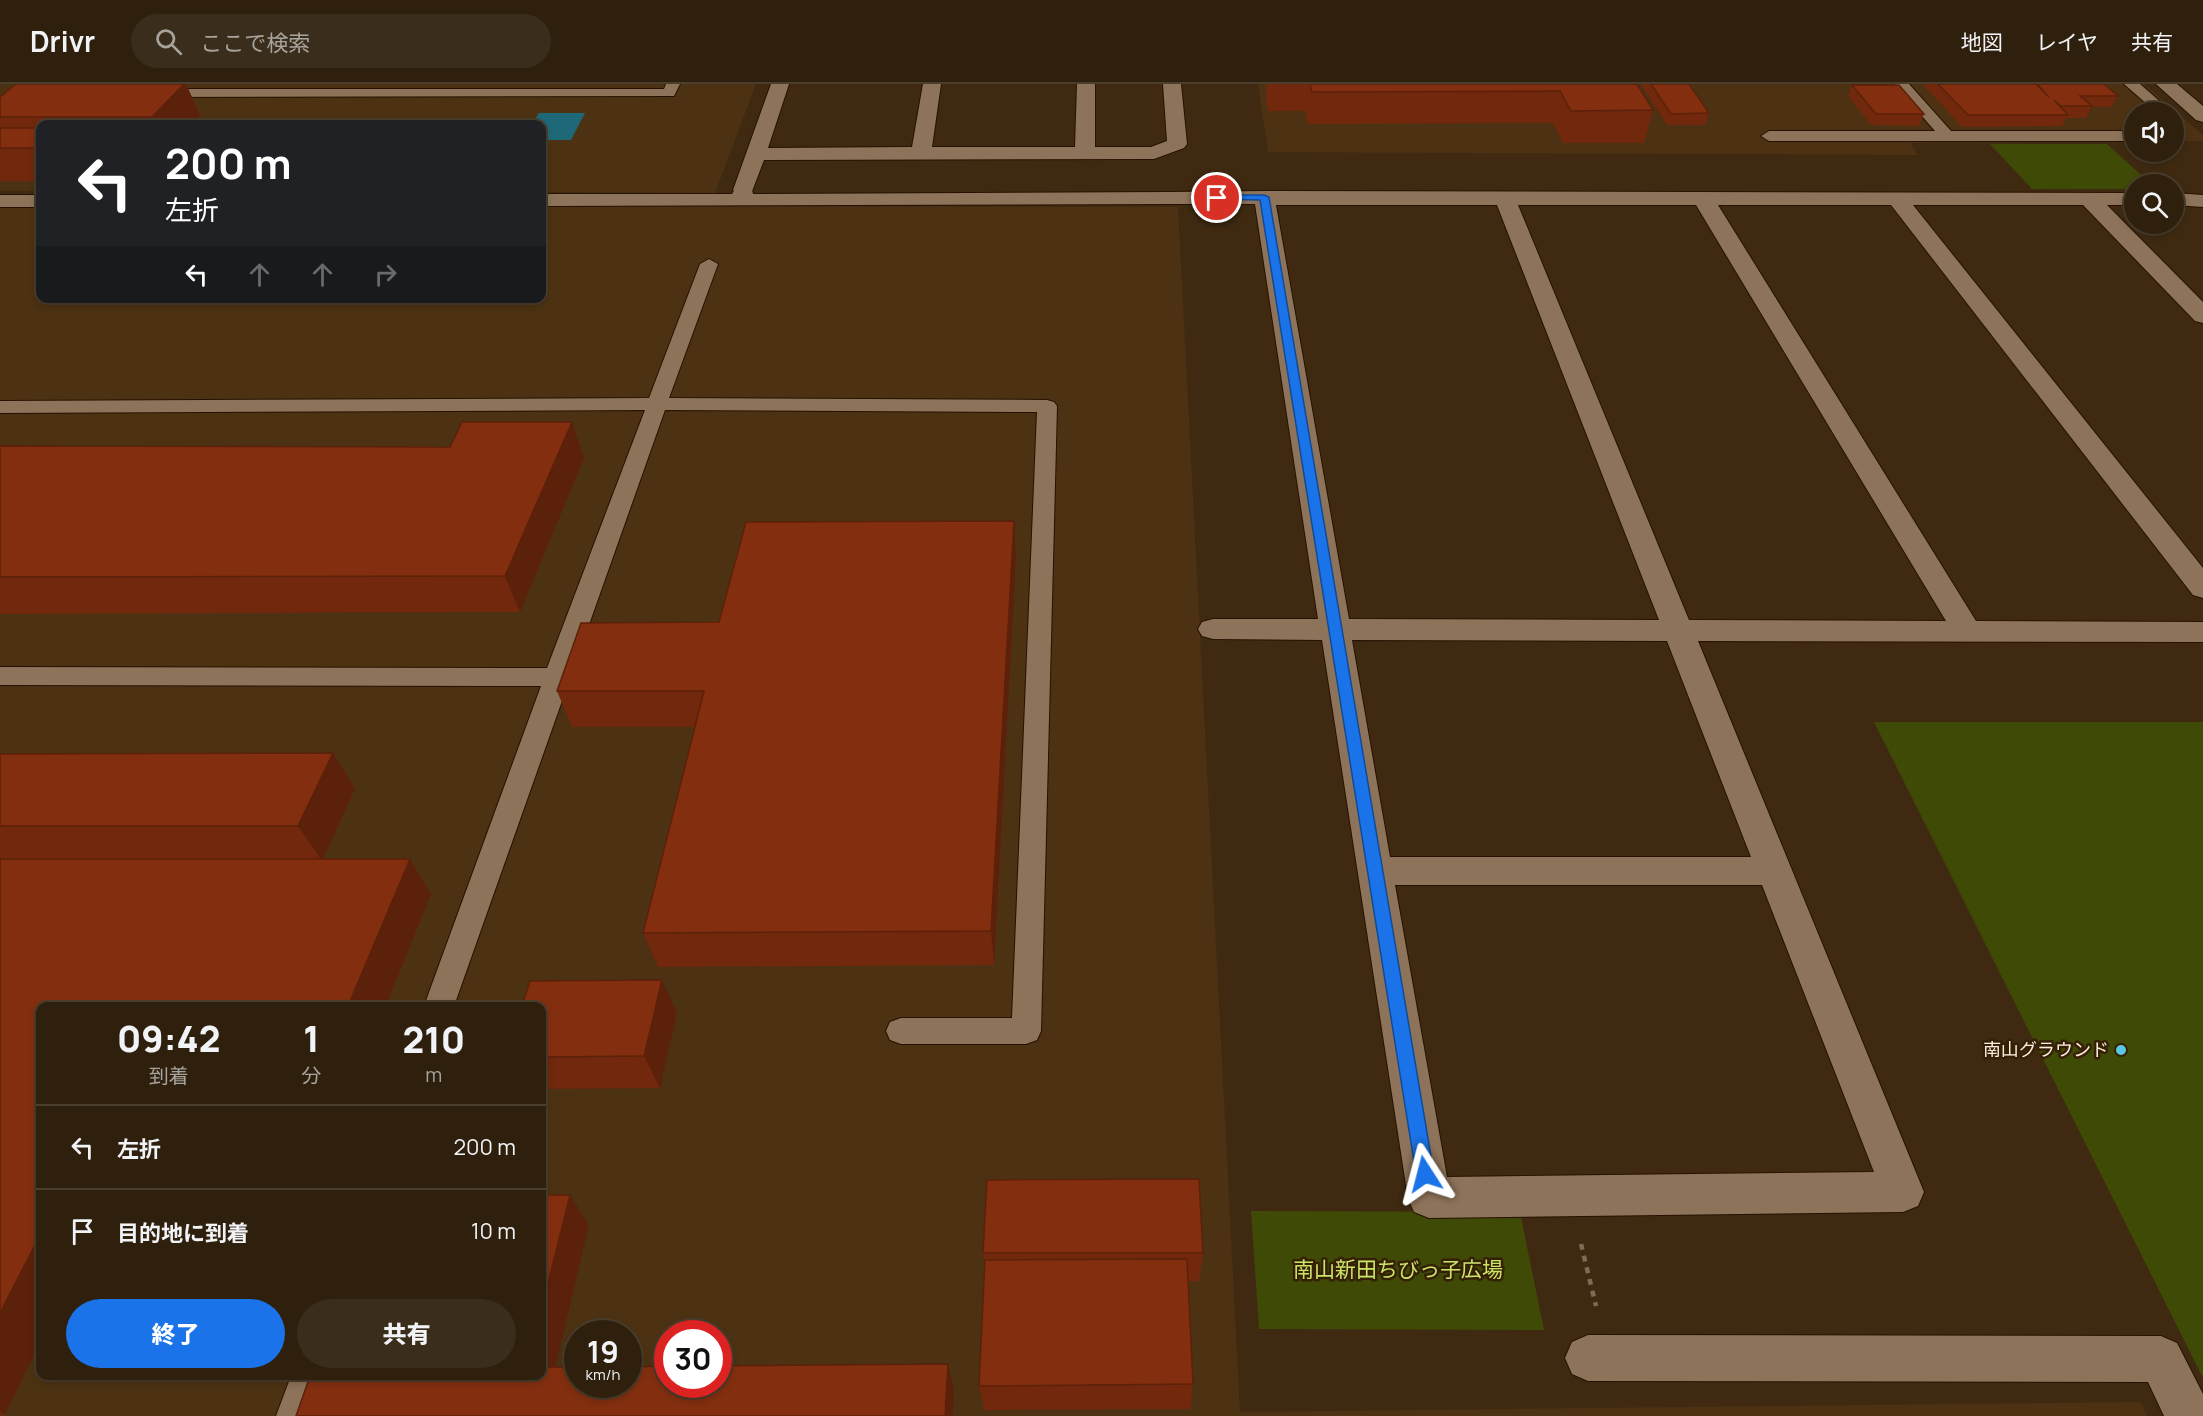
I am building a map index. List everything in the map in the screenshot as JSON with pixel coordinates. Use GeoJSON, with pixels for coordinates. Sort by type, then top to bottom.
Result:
{"type":"FeatureCollection","features":[{"type":"Feature","properties":{"kind":"street"},"geometry":{"type":"LineString","coordinates":[[742,195],[780,84]]}},
{"type":"Feature","properties":{"kind":"street"},"geometry":{"type":"LineString","coordinates":[[921,153],[932,84]]}},
{"type":"Feature","properties":{"kind":"street"},"geometry":{"type":"LineString","coordinates":[[1085,153],[1086,84]]}},
{"type":"Feature","properties":{"kind":"street"},"geometry":{"type":"LineString","coordinates":[[756,154],[1154,153],[1177,144],[1172,84]]}},
{"type":"Feature","properties":{"kind":"street"},"geometry":{"type":"LineString","coordinates":[[2165,84],[2195,103],[2203,116]]}},
{"type":"Feature","properties":{"kind":"street"},"geometry":{"type":"LineString","coordinates":[[546,200],[742,195],[2124,199]]}},
{"type":"Feature","properties":{"kind":"street"},"geometry":{"type":"LineString","coordinates":[[1264,197],[1429,1198],[1903,1192],[1505,198]]}},
{"type":"Feature","properties":{"kind":"street"},"geometry":{"type":"LineString","coordinates":[[1702,198],[1967,631]]}},
{"type":"Feature","properties":{"kind":"street"},"geometry":{"type":"LineString","coordinates":[[1897,199],[2203,588]]}},
{"type":"Feature","properties":{"kind":"street"},"geometry":{"type":"LineString","coordinates":[[2089,199],[2203,316]]}},
{"type":"Feature","properties":{"kind":"street"},"geometry":{"type":"LineString","coordinates":[[2184,200],[2203,201]]}},
{"type":"Feature","properties":{"kind":"street"},"geometry":{"type":"LineString","coordinates":[[0,201],[36,201]]}},
{"type":"Feature","properties":{"kind":"street"},"geometry":{"type":"LineString","coordinates":[[1213,629],[2203,632]]}},
{"type":"Feature","properties":{"kind":"street"},"geometry":{"type":"LineString","coordinates":[[1375,871],[1774,871]]}},
{"type":"Feature","properties":{"kind":"street"},"geometry":{"type":"LineString","coordinates":[[1598,1358],[2161,1359],[2188,1416]]}},
{"type":"Feature","properties":{"kind":"lane"},"geometry":{"type":"LineString","coordinates":[[135,93],[669,93],[673,84]]}},
{"type":"Feature","properties":{"kind":"lane"},"geometry":{"type":"LineString","coordinates":[[1901,84],[1947,136]]}},
{"type":"Feature","properties":{"kind":"lane"},"geometry":{"type":"LineString","coordinates":[[2131,84],[2152,102]]}},
{"type":"Feature","properties":{"kind":"lane"},"geometry":{"type":"LineString","coordinates":[[1769,136],[2124,136]]}},
{"type":"Feature","properties":{"kind":"lane"},"geometry":{"type":"LineString","coordinates":[[440,1002],[556,676],[709,264]]}},
{"type":"Feature","properties":{"kind":"lane"},"geometry":{"type":"LineString","coordinates":[[0,406],[656,404],[1047,406],[1026,1031],[901,1031]]}},
{"type":"Feature","properties":{"kind":"lane"},"geometry":{"type":"LineString","coordinates":[[0,676],[556,676]]}},
{"type":"Feature","properties":{"kind":"lane"},"geometry":{"type":"LineString","coordinates":[[294,1416],[308,1380]]}},
{"type":"Feature","properties":{"kind":"path"},"geometry":{"type":"LineString","coordinates":[[1570,1196],[1598,1358]]}},
{"type":"Feature","properties":{"kind":"shaded area"},"geometry":{"type":"Polygon","coordinates":[[[0,84],[756,84],[715,193],[546,192],[546,120],[36,120],[36,191],[0,191],[0,84]]]}},
{"type":"Feature","properties":{"kind":"shaded area"},"geometry":{"type":"Polygon","coordinates":[[[1258,84],[2144,84],[2165,102],[2124,102],[2124,141],[1910,143],[1918,155],[1268,152],[1258,84]]]}},
{"type":"Feature","properties":{"kind":"shaded area"},"geometry":{"type":"Polygon","coordinates":[[[2184,119],[2203,135],[2203,141],[2184,141],[2184,119]]]}},
{"type":"Feature","properties":{"kind":"shaded area"},"geometry":{"type":"Polygon","coordinates":[[[0,206],[36,206],[36,303],[546,303],[546,206],[1178,207],[1240,1412],[2141,1402],[2147,1416],[0,1416],[0,206]]]}},
{"type":"Feature","properties":{"kind":"green space"},"geometry":{"type":"Polygon","coordinates":[[[1990,144],[2107,144],[2124,162],[2140,174],[2124,174],[2124,189],[2032,189],[1990,144]]]}},
{"type":"Feature","properties":{"kind":"green space","name":"南山グラウンド"},"geometry":{"type":"Polygon","coordinates":[[[1874,722],[2203,722],[2203,1378],[1874,722]]]}},
{"type":"Feature","properties":{"kind":"green space","name":"南山新田ちびっ子広場"},"geometry":{"type":"Polygon","coordinates":[[[1251,1211],[1520,1212],[1544,1330],[1259,1329],[1251,1211]]]}},
{"type":"Feature","properties":{"kind":"water"},"geometry":{"type":"Polygon","coordinates":[[[539,113],[585,113],[571,140],[546,140],[546,120],[535,120],[539,113]]]}},
{"type":"Feature","properties":{"kind":"building"},"geometry":{"type":"Polygon","coordinates":[[[16,84],[184,84],[152,117],[0,117],[0,97],[16,84]]]}},
{"type":"Feature","properties":{"kind":"building"},"geometry":{"type":"Polygon","coordinates":[[[1310,84],[1637,84],[1653,110],[1571,111],[1560,91],[1312,92],[1310,84]]]}},
{"type":"Feature","properties":{"kind":"building"},"geometry":{"type":"Polygon","coordinates":[[[1651,84],[1689,84],[1709,113],[1671,114],[1651,84]]]}},
{"type":"Feature","properties":{"kind":"building"},"geometry":{"type":"Polygon","coordinates":[[[1938,84],[2036,84],[2049,97],[2037,84],[2104,84],[2118,96],[2080,96],[2092,106],[2061,106],[2054,100],[2068,115],[1968,115],[1938,84]]]}},
{"type":"Feature","properties":{"kind":"building"},"geometry":{"type":"Polygon","coordinates":[[[1852,85],[1899,85],[1924,114],[1876,114],[1852,85]]]}},
{"type":"Feature","properties":{"kind":"building"},"geometry":{"type":"Polygon","coordinates":[[[0,128],[36,128],[36,148],[0,148],[0,128]]]}},
{"type":"Feature","properties":{"kind":"building"},"geometry":{"type":"Polygon","coordinates":[[[462,422],[572,422],[505,576],[0,577],[0,446],[450,447],[462,422]]]}},
{"type":"Feature","properties":{"kind":"building"},"geometry":{"type":"Polygon","coordinates":[[[1014,521],[991,931],[643,933],[704,691],[557,691],[581,623],[719,622],[746,522],[1014,521]]]}},
{"type":"Feature","properties":{"kind":"building"},"geometry":{"type":"Polygon","coordinates":[[[333,753],[298,826],[0,826],[0,754],[333,753]]]}},
{"type":"Feature","properties":{"kind":"building"},"geometry":{"type":"Polygon","coordinates":[[[0,859],[410,859],[350,1002],[36,1002],[36,1243],[0,1313],[0,859]]]}},
{"type":"Feature","properties":{"kind":"building"},"geometry":{"type":"Polygon","coordinates":[[[662,980],[644,1056],[546,1057],[546,1002],[523,1002],[530,981],[662,980]]]}},
{"type":"Feature","properties":{"kind":"building"},"geometry":{"type":"Polygon","coordinates":[[[1199,1179],[1203,1253],[983,1253],[987,1180],[1199,1179]]]}},
{"type":"Feature","properties":{"kind":"building"},"geometry":{"type":"Polygon","coordinates":[[[546,1195],[570,1195],[546,1291],[546,1195]]]}},
{"type":"Feature","properties":{"kind":"building"},"geometry":{"type":"Polygon","coordinates":[[[1187,1259],[1193,1384],[979,1386],[985,1260],[1187,1259]]]}},
{"type":"Feature","properties":{"kind":"building"},"geometry":{"type":"Polygon","coordinates":[[[948,1364],[945,1416],[296,1416],[309,1380],[546,1380],[546,1367],[564,1367],[564,1398],[642,1398],[642,1367],[654,1366],[654,1398],[732,1398],[732,1366],[948,1364]]]}},
{"type":"Feature","properties":{"kind":"place","name":"南山グラウンド"},"geometry":{"type":"Point","coordinates":[2121,1050]}},
{"type":"Feature","properties":{"kind":"route"},"geometry":{"type":"LineString","coordinates":[[1217,198],[1264,197],[1425,1174]]}}]}
